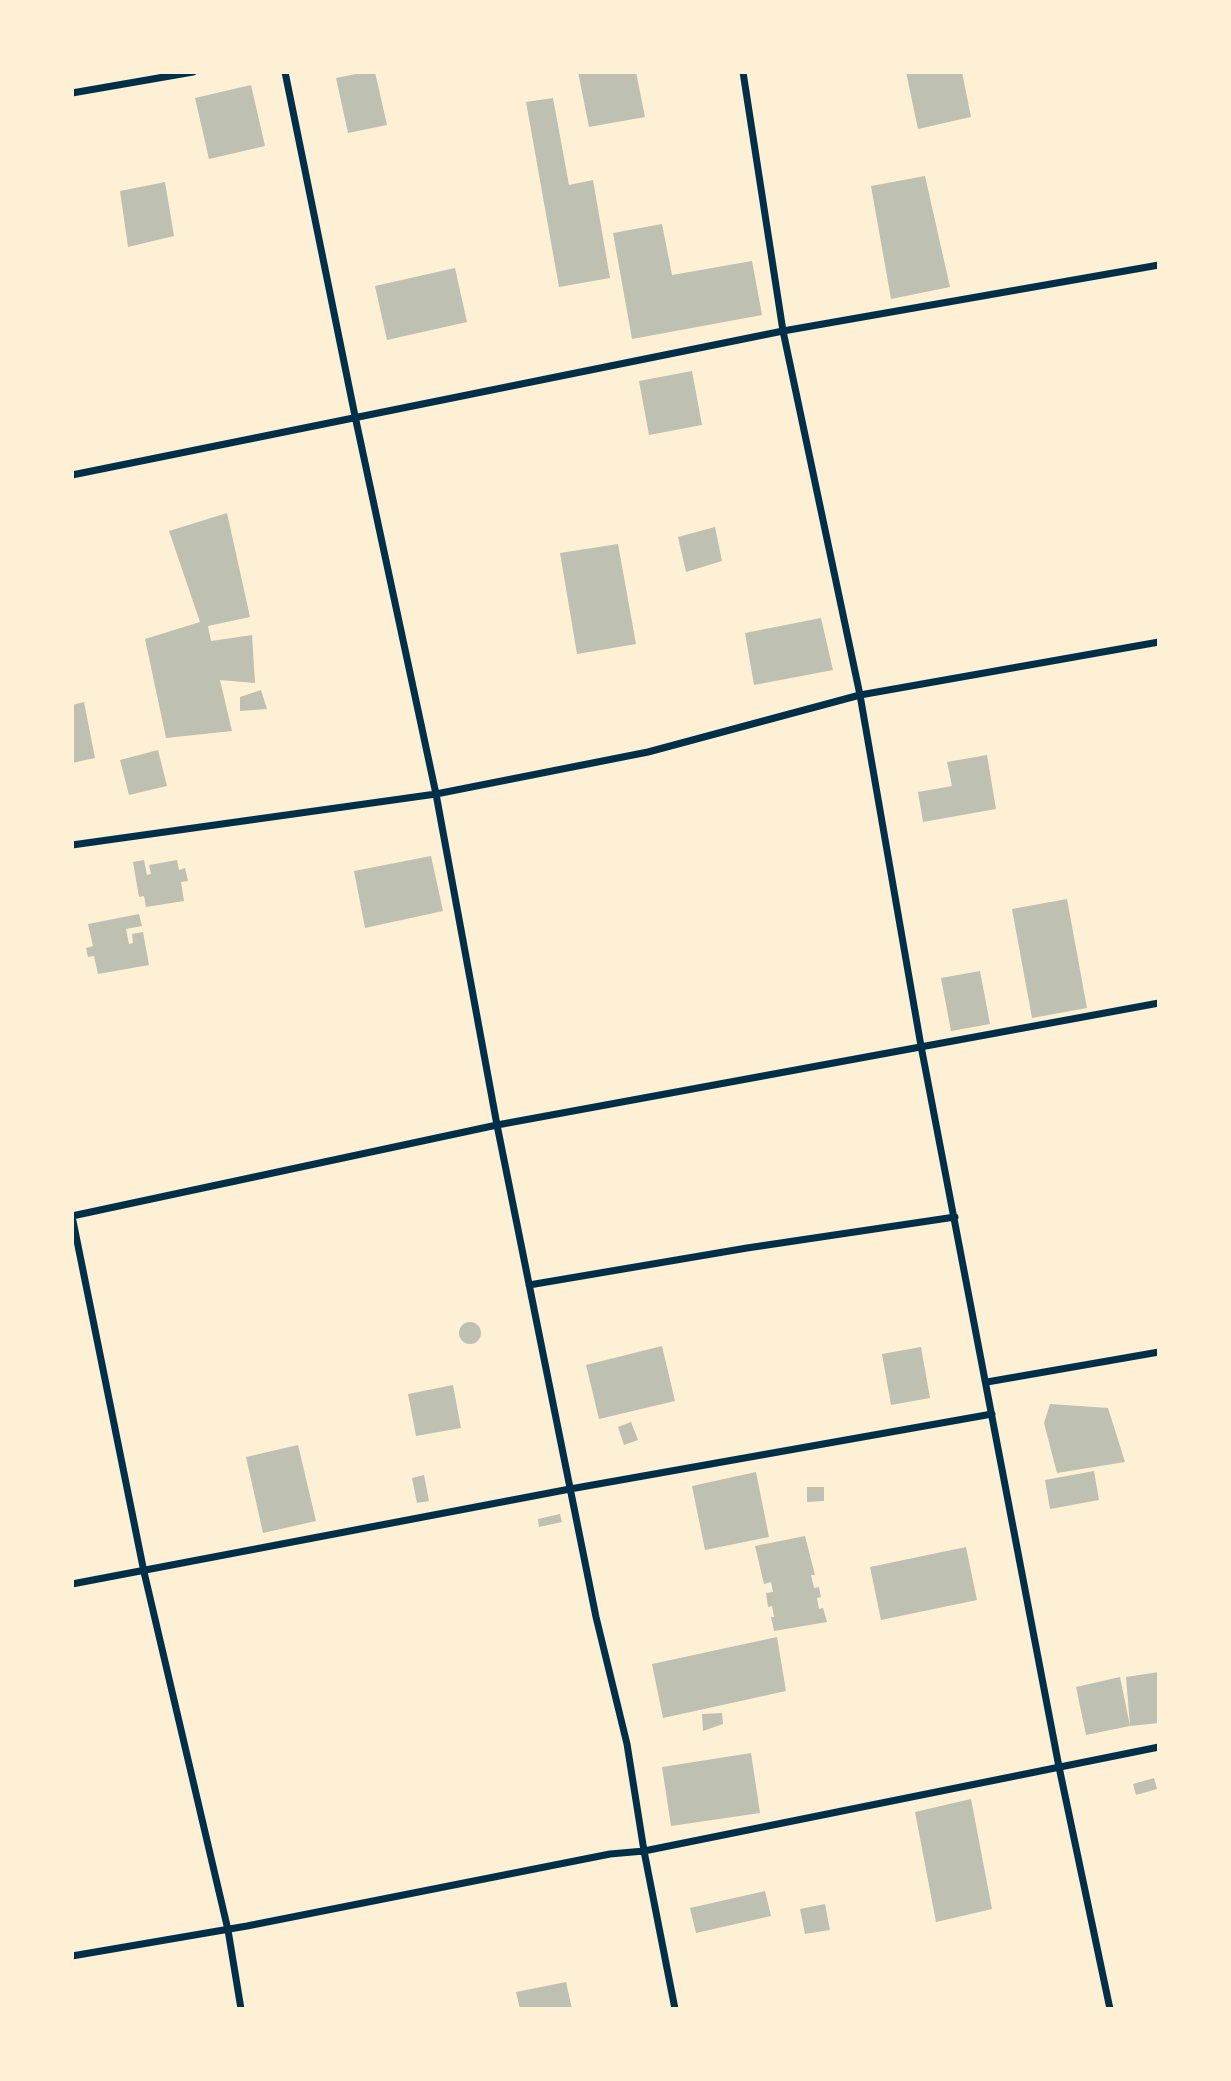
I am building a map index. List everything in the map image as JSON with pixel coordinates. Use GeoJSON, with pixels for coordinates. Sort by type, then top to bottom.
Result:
{"type":"FeatureCollection","features":[{"type":"Feature","properties":{"kind":"street"},"geometry":{"type":"LineString","coordinates":[[72,93],[193,72]]}},
{"type":"Feature","properties":{"kind":"street"},"geometry":{"type":"LineString","coordinates":[[285,72],[436,794],[497,1125],[570,1489],[596,1617],[627,1744],[644,1851],[675,2009]]}},
{"type":"Feature","properties":{"kind":"street"},"geometry":{"type":"LineString","coordinates":[[743,72],[783,331],[860,695],[921,1046],[1059,1767],[1110,2009]]}},
{"type":"Feature","properties":{"kind":"street"},"geometry":{"type":"LineString","coordinates":[[72,475],[783,331],[1159,265]]}},
{"type":"Feature","properties":{"kind":"street"},"geometry":{"type":"LineString","coordinates":[[72,845],[436,794],[648,752],[860,695],[1159,642]]}},
{"type":"Feature","properties":{"kind":"street"},"geometry":{"type":"LineString","coordinates":[[241,2009],[228,1930],[144,1572],[72,1216],[497,1125],[1159,1003]]}},
{"type":"Feature","properties":{"kind":"street"},"geometry":{"type":"LineString","coordinates":[[529,1285],[747,1248],[955,1217]]}},
{"type":"Feature","properties":{"kind":"street"},"geometry":{"type":"LineString","coordinates":[[986,1382],[1159,1352]]}},
{"type":"Feature","properties":{"kind":"street"},"geometry":{"type":"LineString","coordinates":[[72,1584],[570,1489],[992,1414]]}},
{"type":"Feature","properties":{"kind":"street"},"geometry":{"type":"LineString","coordinates":[[72,1955],[228,1930],[513,1872],[610,1854],[644,1851],[1159,1747]]}},
{"type":"Feature","properties":{"kind":"building"},"geometry":{"type":"Polygon","coordinates":[[[375,72],[387,125],[348,133],[336,78],[375,72]]]}},
{"type":"Feature","properties":{"kind":"building"},"geometry":{"type":"Polygon","coordinates":[[[578,72],[636,72],[645,117],[589,127],[578,72]]]}},
{"type":"Feature","properties":{"kind":"building"},"geometry":{"type":"Polygon","coordinates":[[[906,72],[962,72],[971,117],[918,129],[906,72]]]}},
{"type":"Feature","properties":{"kind":"building"},"geometry":{"type":"Polygon","coordinates":[[[251,85],[265,146],[209,159],[195,98],[251,85]]]}},
{"type":"Feature","properties":{"kind":"building"},"geometry":{"type":"Polygon","coordinates":[[[553,98],[569,185],[593,180],[610,278],[559,287],[526,102],[553,98]]]}},
{"type":"Feature","properties":{"kind":"building"},"geometry":{"type":"Polygon","coordinates":[[[925,176],[950,287],[891,299],[871,186],[925,176]]]}},
{"type":"Feature","properties":{"kind":"building"},"geometry":{"type":"Polygon","coordinates":[[[165,182],[174,236],[128,247],[120,191],[165,182]]]}},
{"type":"Feature","properties":{"kind":"building"},"geometry":{"type":"Polygon","coordinates":[[[662,224],[672,275],[752,261],[762,315],[632,339],[613,233],[662,224]]]}},
{"type":"Feature","properties":{"kind":"building"},"geometry":{"type":"Polygon","coordinates":[[[455,268],[467,322],[387,340],[375,286],[455,268]]]}},
{"type":"Feature","properties":{"kind":"building"},"geometry":{"type":"Polygon","coordinates":[[[692,371],[702,425],[649,435],[639,381],[692,371]]]}},
{"type":"Feature","properties":{"kind":"building"},"geometry":{"type":"Polygon","coordinates":[[[227,513],[250,617],[208,626],[211,641],[252,635],[255,683],[220,680],[232,731],[166,738],[145,639],[200,622],[169,531],[227,513]]]}},
{"type":"Feature","properties":{"kind":"building"},"geometry":{"type":"Polygon","coordinates":[[[715,527],[722,561],[686,572],[678,537],[715,527]]]}},
{"type":"Feature","properties":{"kind":"building"},"geometry":{"type":"Polygon","coordinates":[[[618,544],[636,644],[577,654],[560,553],[618,544]]]}},
{"type":"Feature","properties":{"kind":"building"},"geometry":{"type":"Polygon","coordinates":[[[821,618],[833,670],[754,685],[745,633],[821,618]]]}},
{"type":"Feature","properties":{"kind":"building"},"geometry":{"type":"Polygon","coordinates":[[[261,690],[267,709],[240,711],[240,697],[261,690]]]}},
{"type":"Feature","properties":{"kind":"building"},"geometry":{"type":"Polygon","coordinates":[[[84,702],[95,758],[72,763],[72,705],[84,702]]]}},
{"type":"Feature","properties":{"kind":"building"},"geometry":{"type":"Polygon","coordinates":[[[158,750],[167,786],[129,795],[120,760],[158,750]]]}},
{"type":"Feature","properties":{"kind":"building"},"geometry":{"type":"Polygon","coordinates":[[[987,755],[996,809],[923,822],[918,792],[952,786],[947,762],[987,755]]]}},
{"type":"Feature","properties":{"kind":"building"},"geometry":{"type":"Polygon","coordinates":[[[431,856],[443,911],[365,928],[354,871],[431,856]]]}},
{"type":"Feature","properties":{"kind":"building"},"geometry":{"type":"Polygon","coordinates":[[[144,860],[147,875],[151,874],[149,865],[177,860],[179,870],[185,868],[188,881],[181,882],[184,901],[146,907],[144,896],[139,897],[133,862],[144,860]]]}},
{"type":"Feature","properties":{"kind":"building"},"geometry":{"type":"Polygon","coordinates":[[[1067,899],[1087,1008],[1032,1018],[1012,909],[1067,899]]]}},
{"type":"Feature","properties":{"kind":"building"},"geometry":{"type":"Polygon","coordinates":[[[139,914],[142,926],[126,929],[129,944],[133,943],[132,934],[143,932],[149,965],[98,974],[94,956],[88,957],[86,948],[93,946],[88,924],[139,914]]]}},
{"type":"Feature","properties":{"kind":"building"},"geometry":{"type":"Polygon","coordinates":[[[980,971],[990,1024],[951,1031],[941,978],[980,971]]]}},
{"type":"Feature","properties":{"kind":"building"},"geometry":{"type":"Polygon","coordinates":[[[470,1322],[478,1325],[481,1333],[478,1341],[470,1344],[462,1341],[459,1333],[462,1325],[470,1322]]]}},
{"type":"Feature","properties":{"kind":"building"},"geometry":{"type":"Polygon","coordinates":[[[662,1346],[675,1401],[599,1419],[586,1365],[662,1346]]]}},
{"type":"Feature","properties":{"kind":"building"},"geometry":{"type":"Polygon","coordinates":[[[921,1347],[930,1398],[891,1405],[882,1354],[921,1347]]]}},
{"type":"Feature","properties":{"kind":"building"},"geometry":{"type":"Polygon","coordinates":[[[453,1385],[461,1428],[416,1436],[408,1394],[453,1385]]]}},
{"type":"Feature","properties":{"kind":"building"},"geometry":{"type":"Polygon","coordinates":[[[1050,1404],[1108,1408],[1125,1462],[1057,1473],[1044,1423],[1050,1404]]]}},
{"type":"Feature","properties":{"kind":"building"},"geometry":{"type":"Polygon","coordinates":[[[631,1422],[638,1440],[624,1445],[618,1427],[631,1422]]]}},
{"type":"Feature","properties":{"kind":"building"},"geometry":{"type":"Polygon","coordinates":[[[298,1445],[316,1521],[263,1533],[246,1457],[298,1445]]]}},
{"type":"Feature","properties":{"kind":"building"},"geometry":{"type":"Polygon","coordinates":[[[1094,1471],[1099,1500],[1050,1509],[1045,1480],[1094,1471]]]}},
{"type":"Feature","properties":{"kind":"building"},"geometry":{"type":"Polygon","coordinates":[[[756,1472],[769,1537],[705,1550],[692,1486],[756,1472]]]}},
{"type":"Feature","properties":{"kind":"building"},"geometry":{"type":"Polygon","coordinates":[[[424,1475],[429,1501],[417,1503],[412,1478],[424,1475]]]}},
{"type":"Feature","properties":{"kind":"building"},"geometry":{"type":"Polygon","coordinates":[[[807,1487],[824,1487],[824,1501],[807,1502],[807,1487]]]}},
{"type":"Feature","properties":{"kind":"building"},"geometry":{"type":"Polygon","coordinates":[[[560,1514],[562,1522],[539,1527],[538,1519],[560,1514]]]}},
{"type":"Feature","properties":{"kind":"building"},"geometry":{"type":"Polygon","coordinates":[[[805,1536],[815,1575],[811,1575],[814,1588],[819,1587],[821,1597],[817,1598],[819,1609],[823,1608],[827,1622],[774,1631],[772,1606],[768,1607],[766,1593],[773,1592],[771,1582],[764,1584],[755,1546],[805,1536]]]}},
{"type":"Feature","properties":{"kind":"building"},"geometry":{"type":"Polygon","coordinates":[[[966,1547],[977,1600],[881,1620],[870,1567],[966,1547]]]}},
{"type":"Feature","properties":{"kind":"building"},"geometry":{"type":"Polygon","coordinates":[[[777,1637],[786,1691],[663,1718],[652,1664],[777,1637]]]}},
{"type":"Feature","properties":{"kind":"building"},"geometry":{"type":"Polygon","coordinates":[[[1159,1672],[1159,1723],[1130,1726],[1126,1677],[1159,1672]]]}},
{"type":"Feature","properties":{"kind":"building"},"geometry":{"type":"Polygon","coordinates":[[[1120,1677],[1130,1726],[1086,1735],[1076,1687],[1120,1677]]]}},
{"type":"Feature","properties":{"kind":"building"},"geometry":{"type":"Polygon","coordinates":[[[722,1713],[723,1724],[703,1731],[702,1714],[722,1713]]]}},
{"type":"Feature","properties":{"kind":"building"},"geometry":{"type":"Polygon","coordinates":[[[751,1753],[760,1813],[671,1826],[662,1767],[751,1753]]]}},
{"type":"Feature","properties":{"kind":"building"},"geometry":{"type":"Polygon","coordinates":[[[1154,1778],[1157,1789],[1136,1795],[1133,1784],[1154,1778]]]}},
{"type":"Feature","properties":{"kind":"building"},"geometry":{"type":"Polygon","coordinates":[[[971,1799],[992,1909],[936,1922],[915,1812],[971,1799]]]}},
{"type":"Feature","properties":{"kind":"building"},"geometry":{"type":"Polygon","coordinates":[[[765,1891],[771,1916],[696,1933],[690,1908],[765,1891]]]}},
{"type":"Feature","properties":{"kind":"building"},"geometry":{"type":"Polygon","coordinates":[[[825,1904],[830,1930],[805,1934],[800,1909],[825,1904]]]}},
{"type":"Feature","properties":{"kind":"building"},"geometry":{"type":"Polygon","coordinates":[[[566,1982],[572,2009],[520,2009],[516,1992],[566,1982]]]}}]}
